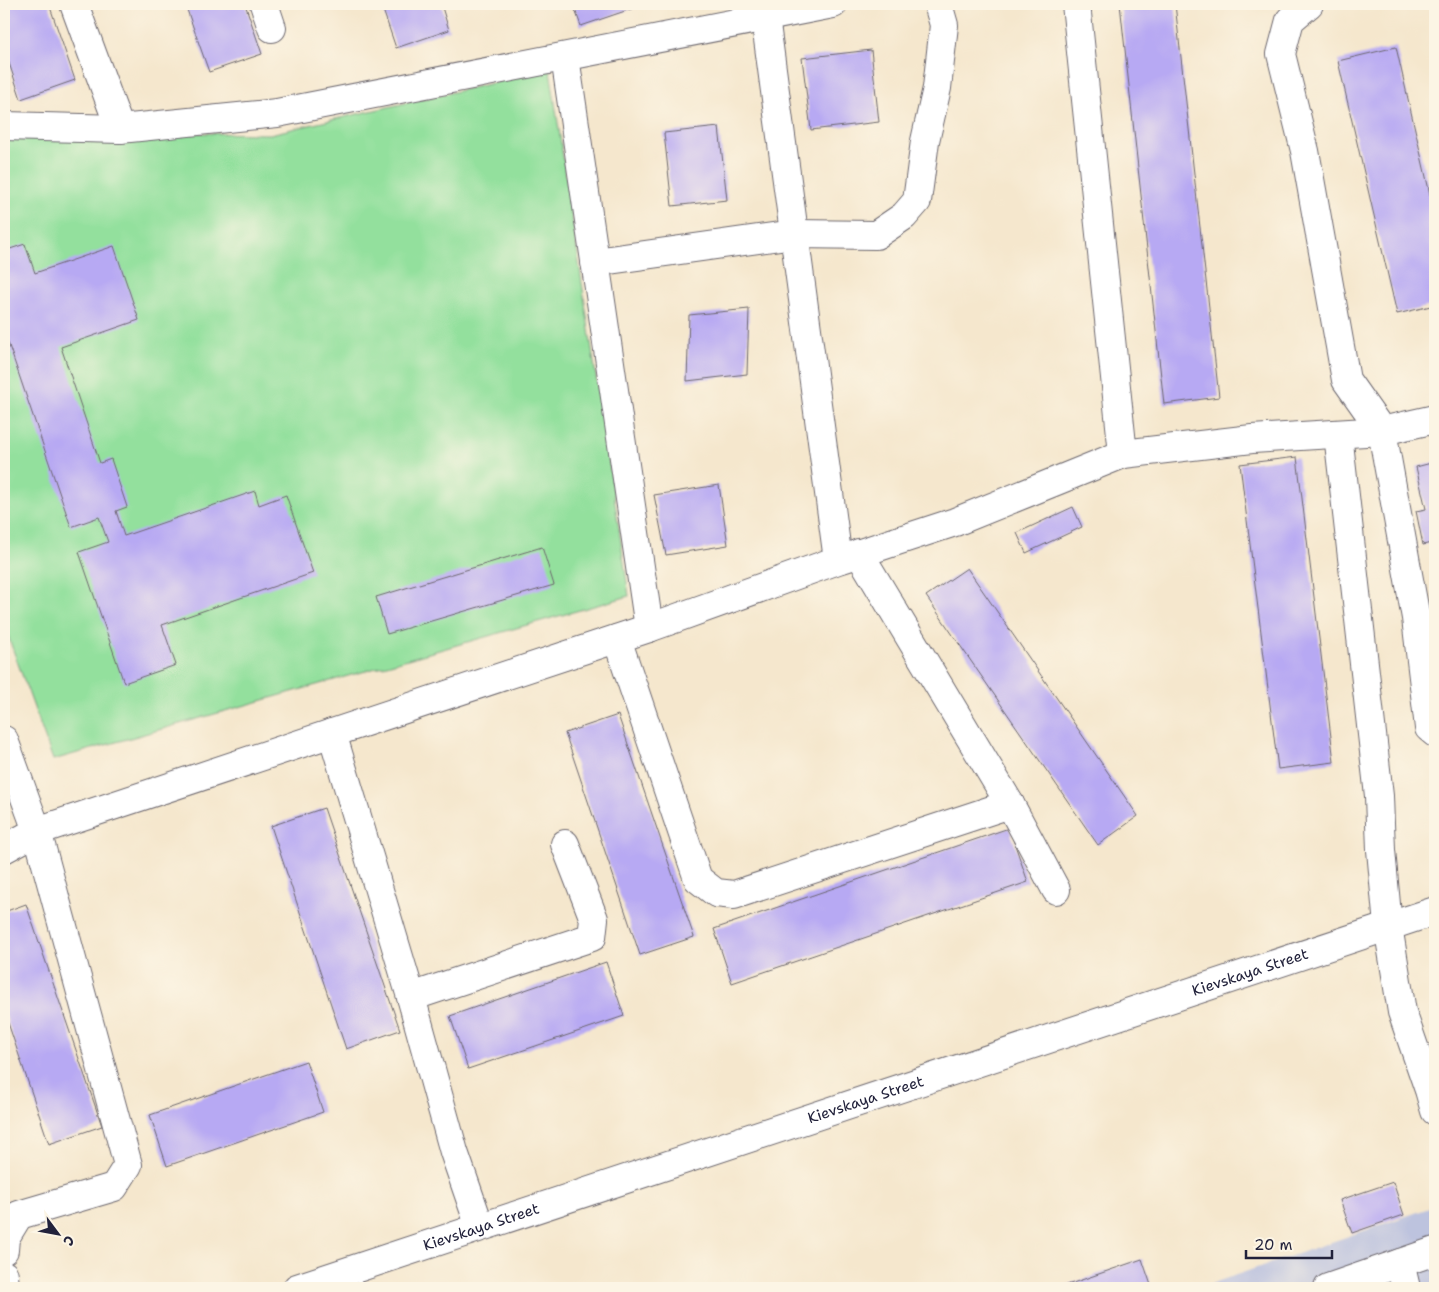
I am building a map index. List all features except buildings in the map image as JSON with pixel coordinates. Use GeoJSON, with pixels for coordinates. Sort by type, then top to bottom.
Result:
{"type":"FeatureCollection","features":[{"type":"Feature","properties":{"kind":"main road"},"geometry":{"type":"LineString","coordinates":[[74,4],[120,130]]}},
{"type":"Feature","properties":{"kind":"main road"},"geometry":{"type":"LineString","coordinates":[[4,126],[120,130],[277,113],[833,4]]}},
{"type":"Feature","properties":{"kind":"main road"},"geometry":{"type":"LineString","coordinates":[[595,262],[794,234],[876,235],[904,216],[917,200],[925,141],[937,88],[944,25],[938,4]]}},
{"type":"Feature","properties":{"kind":"main road"},"geometry":{"type":"LineString","coordinates":[[1076,4],[1123,454]]}},
{"type":"Feature","properties":{"kind":"main road"},"geometry":{"type":"LineString","coordinates":[[1309,4],[1290,20],[1281,54],[1305,151],[1346,380],[1382,431],[1416,618],[1430,728],[1435,734]]}},
{"type":"Feature","properties":{"kind":"main road"},"geometry":{"type":"LineString","coordinates":[[765,17],[794,234],[849,556],[1010,804],[1056,890]]}},
{"type":"Feature","properties":{"kind":"main road"},"geometry":{"type":"LineString","coordinates":[[565,56],[649,628]]}},
{"type":"Feature","properties":{"kind":"main road"},"geometry":{"type":"LineString","coordinates":[[4,849],[37,831],[617,639],[849,556],[955,522],[1123,454],[1252,439],[1382,431],[1435,419]]}},
{"type":"Feature","properties":{"kind":"main road"},"geometry":{"type":"LineString","coordinates":[[1338,434],[1379,796],[1381,850],[1388,926],[1402,1012],[1433,1098]]}},
{"type":"Feature","properties":{"kind":"main road"},"geometry":{"type":"LineString","coordinates":[[617,639],[698,879],[716,894],[734,895],[1010,804]]}},
{"type":"Feature","properties":{"kind":"main road"},"geometry":{"type":"LineString","coordinates":[[332,733],[411,997],[454,1152],[480,1227]]}},
{"type":"Feature","properties":{"kind":"main road"},"geometry":{"type":"LineString","coordinates":[[4,740],[37,831],[128,1165],[114,1187],[11,1217],[4,1250]]}},
{"type":"Feature","properties":{"kind":"main road"},"geometry":{"type":"LineString","coordinates":[[411,997],[592,937],[594,919],[565,844]]}},
{"type":"Feature","properties":{"kind":"main road","name":"Kievskaya Street"},"geometry":{"type":"LineString","coordinates":[[296,1288],[1435,911]]}},
{"type":"Feature","properties":{"kind":"main road"},"geometry":{"type":"LineString","coordinates":[[1328,1288],[1403,1276],[1435,1251]]}},
{"type":"Feature","properties":{"kind":"main road"},"geometry":{"type":"LineString","coordinates":[[4,1275],[5,1288]]}},
{"type":"Feature","properties":{"kind":"shaded area"},"geometry":{"type":"Polygon","coordinates":[[[1435,1206],[1435,1288],[1199,1288],[1435,1206]]]}},
{"type":"Feature","properties":{"kind":"green space"},"geometry":{"type":"Polygon","coordinates":[[[550,70],[629,596],[53,760],[4,625],[4,134],[18,131],[270,134],[550,70]]]}}]}
